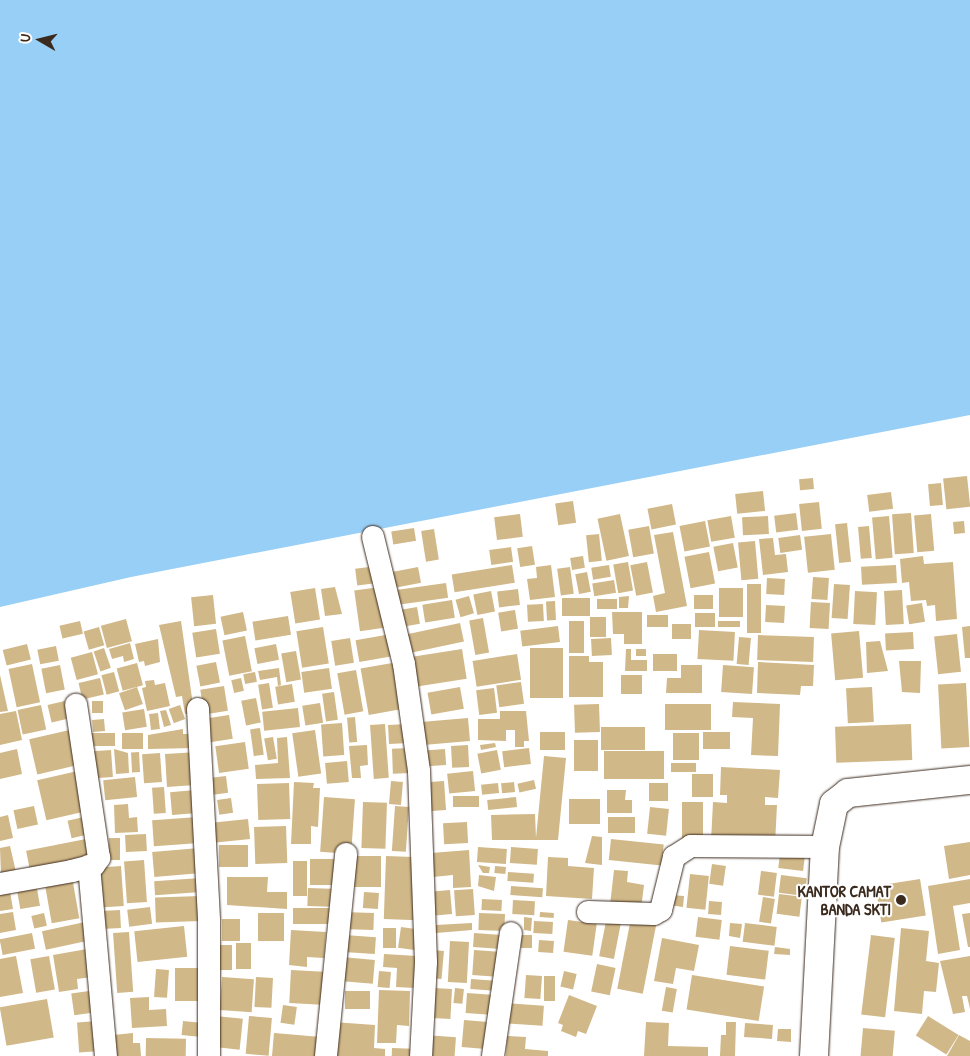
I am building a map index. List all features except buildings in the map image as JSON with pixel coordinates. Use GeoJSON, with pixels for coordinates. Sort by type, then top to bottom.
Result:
{"type":"FeatureCollection","features":[{"type":"Feature","properties":{"kind":"street"},"geometry":{"type":"LineString","coordinates":[[374,537],[404,664],[419,771],[425,942],[421,1056]]}},
{"type":"Feature","properties":{"kind":"street"},"geometry":{"type":"LineString","coordinates":[[0,884],[89,866],[99,858],[76,705]]}},
{"type":"Feature","properties":{"kind":"street"},"geometry":{"type":"LineString","coordinates":[[198,709],[209,922],[209,1056]]}},
{"type":"Feature","properties":{"kind":"street"},"geometry":{"type":"LineString","coordinates":[[814,1056],[829,816],[840,796],[970,780]]}},
{"type":"Feature","properties":{"kind":"street"},"geometry":{"type":"LineString","coordinates":[[588,912],[654,914],[661,910],[674,858],[691,846],[826,848]]}},
{"type":"Feature","properties":{"kind":"street"},"geometry":{"type":"LineString","coordinates":[[326,1056],[346,854]]}},
{"type":"Feature","properties":{"kind":"street"},"geometry":{"type":"LineString","coordinates":[[89,866],[106,1056]]}},
{"type":"Feature","properties":{"kind":"street"},"geometry":{"type":"LineString","coordinates":[[493,1056],[511,933]]}},
{"type":"Feature","properties":{"kind":"water"},"geometry":{"type":"Polygon","coordinates":[[[0,0],[970,0],[970,415],[131,577],[0,607],[0,0]]]}},
{"type":"Feature","properties":{"kind":"place","name":"KANTOR CAMAT BANDA SKTI"},"geometry":{"type":"Point","coordinates":[901,900]}}]}
